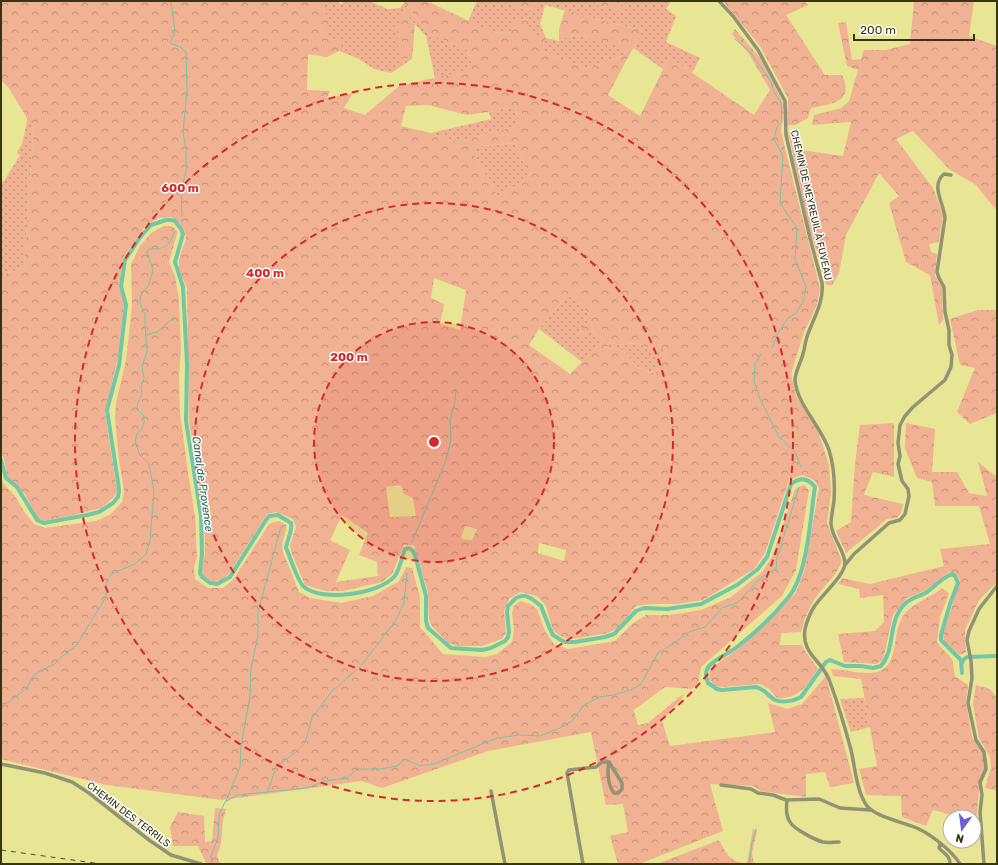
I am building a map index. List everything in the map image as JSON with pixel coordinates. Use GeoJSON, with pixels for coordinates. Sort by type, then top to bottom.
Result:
{"type":"FeatureCollection","features":[{"type":"Feature","properties":{"kind":"street","name":"CHEMIN DE MEYREUIL À FUVEAU"},"geometry":{"type":"LineString","coordinates":[[719,1],[733,16],[758,50],[785,101],[786,135],[810,238],[821,275],[823,290],[820,305],[806,339],[804,352],[795,375],[795,381],[802,400],[823,435],[829,451],[833,467],[834,483],[831,524],[845,565]]}},
{"type":"Feature","properties":{"kind":"street"},"geometry":{"type":"LineString","coordinates":[[951,175],[944,174],[937,186],[945,218],[937,272],[944,287],[944,312],[949,330],[948,345],[952,355],[951,367],[945,380],[913,407],[900,424],[898,443],[900,456],[898,464],[902,481],[908,489],[909,496],[905,514],[900,520],[889,523],[854,554],[845,565],[814,607],[807,621],[805,644],[808,650],[826,671],[849,743],[865,805],[871,810],[920,830],[952,853],[960,864]]}},
{"type":"Feature","properties":{"kind":"street"},"geometry":{"type":"LineString","coordinates":[[984,864],[980,812],[982,794],[980,782],[986,769],[984,752],[976,740],[968,703],[972,678],[967,640],[969,631],[983,603],[997,586]]}},
{"type":"Feature","properties":{"kind":"street"},"geometry":{"type":"LineString","coordinates":[[583,864],[567,773],[569,770],[596,767],[602,762],[608,762]]}},
{"type":"Feature","properties":{"kind":"street"},"geometry":{"type":"LineString","coordinates":[[608,762],[622,783],[622,789],[618,793],[614,793],[611,790],[608,762]]}},
{"type":"Feature","properties":{"kind":"street","name":"CHEMIN DES TERRILS"},"geometry":{"type":"LineString","coordinates":[[1,764],[54,775],[72,782],[89,793],[149,840],[171,855],[201,864]]}},
{"type":"Feature","properties":{"kind":"street"},"geometry":{"type":"LineString","coordinates":[[721,785],[751,789],[758,793],[774,795],[787,800],[819,799],[840,808],[871,810]]}},
{"type":"Feature","properties":{"kind":"street"},"geometry":{"type":"LineString","coordinates":[[490,792],[505,864]]}},
{"type":"Feature","properties":{"kind":"street"},"geometry":{"type":"LineString","coordinates":[[787,800],[786,812],[794,827],[820,841],[839,842]]}},
{"type":"Feature","properties":{"kind":"street"},"geometry":{"type":"LineString","coordinates":[[940,844],[939,848],[949,857],[950,864]]}},
{"type":"Feature","properties":{"kind":"green space"},"geometry":{"type":"Polygon","coordinates":[[[1,1],[323,1],[322,7],[330,21],[324,37],[344,42],[339,51],[327,57],[308,54],[307,90],[330,91],[327,98],[353,93],[344,108],[365,115],[399,86],[468,70],[472,61],[467,50],[430,34],[404,3],[405,1],[427,1],[494,33],[511,32],[515,20],[529,21],[529,32],[546,38],[541,51],[588,69],[624,55],[626,49],[575,34],[559,41],[559,29],[565,10],[642,31],[608,95],[640,116],[669,57],[754,115],[770,90],[749,54],[732,34],[735,29],[760,58],[784,105],[781,132],[820,288],[817,305],[804,332],[791,374],[796,396],[819,434],[829,465],[831,493],[827,523],[842,561],[835,574],[813,601],[801,632],[781,633],[780,645],[801,645],[818,669],[810,681],[797,694],[785,698],[777,698],[768,688],[760,684],[723,687],[715,686],[709,679],[710,669],[738,649],[796,593],[805,568],[819,488],[814,480],[802,475],[789,480],[765,553],[754,569],[703,600],[677,604],[650,604],[636,606],[619,627],[608,633],[573,639],[562,637],[553,630],[546,606],[537,596],[520,592],[509,599],[504,611],[506,633],[502,639],[482,646],[457,646],[448,643],[431,625],[429,619],[428,593],[414,545],[404,545],[392,574],[382,582],[343,591],[326,591],[305,585],[292,554],[290,545],[296,527],[293,519],[276,512],[267,514],[229,574],[221,580],[213,582],[204,577],[202,571],[205,553],[204,517],[189,421],[187,288],[179,268],[179,260],[186,237],[185,231],[172,217],[159,218],[146,225],[123,258],[119,284],[124,304],[118,357],[105,413],[117,491],[114,497],[101,508],[43,521],[37,518],[25,494],[8,478],[1,451],[1,275],[24,268],[34,124],[27,122],[27,118],[8,87],[1,80],[1,1]],[[428,105],[406,106],[401,126],[431,133],[455,143],[520,125],[515,106],[467,115],[428,105]],[[515,143],[470,147],[498,196],[531,177],[515,143]],[[434,278],[431,298],[444,304],[440,324],[460,330],[466,290],[434,278]],[[567,295],[539,329],[529,345],[570,374],[604,340],[597,336],[591,329],[582,338],[577,334],[591,319],[581,303],[567,295]],[[609,342],[607,348],[622,350],[638,367],[655,374],[667,348],[651,348],[637,343],[618,345],[609,342]],[[401,485],[386,487],[390,517],[416,516],[413,498],[404,494],[401,485]],[[342,515],[330,540],[350,550],[336,582],[378,576],[377,562],[359,555],[368,533],[342,515]],[[465,526],[461,539],[472,540],[477,529],[465,526]],[[539,543],[538,553],[564,561],[566,550],[539,543]]]}},
{"type":"Feature","properties":{"kind":"green space"},"geometry":{"type":"Polygon","coordinates":[[[323,1],[336,1],[342,4],[343,1],[369,1],[388,9],[400,8],[404,3],[430,34],[467,50],[472,61],[468,71],[435,78],[426,36],[404,12],[399,58],[412,59],[391,73],[374,69],[359,59],[339,51],[343,42],[324,37],[323,1]]]}},
{"type":"Feature","properties":{"kind":"green space"},"geometry":{"type":"Polygon","coordinates":[[[477,1],[498,1],[530,10],[539,1],[597,1],[598,6],[611,7],[624,12],[626,7],[612,1],[671,1],[666,9],[676,16],[666,42],[700,58],[692,73],[669,57],[663,69],[633,48],[642,31],[545,5],[540,24],[546,38],[559,41],[575,34],[626,48],[624,55],[588,69],[541,51],[511,32],[494,33],[468,21],[477,1]]]}},
{"type":"Feature","properties":{"kind":"green space"},"geometry":{"type":"Polygon","coordinates":[[[498,1],[539,1],[530,10],[498,1]]]}},
{"type":"Feature","properties":{"kind":"green space"},"geometry":{"type":"Polygon","coordinates":[[[597,1],[612,1],[627,7],[624,12],[611,7],[598,6],[597,1]]]}},
{"type":"Feature","properties":{"kind":"green space"},"geometry":{"type":"Polygon","coordinates":[[[723,1],[804,1],[808,5],[786,15],[825,75],[842,75],[846,91],[843,96],[833,103],[811,108],[808,118],[795,125],[787,125],[788,98],[760,46],[723,1]]]}},
{"type":"Feature","properties":{"kind":"green space"},"geometry":{"type":"Polygon","coordinates":[[[914,1],[974,1],[969,36],[997,46],[997,211],[976,185],[949,169],[913,131],[896,139],[933,188],[943,214],[939,242],[929,244],[931,252],[937,254],[935,276],[942,287],[943,320],[939,325],[930,275],[906,262],[889,203],[899,196],[879,173],[846,235],[839,273],[832,285],[826,285],[809,227],[788,132],[795,135],[801,150],[843,156],[851,122],[812,125],[814,115],[841,108],[849,101],[858,70],[847,66],[838,23],[846,22],[852,60],[861,59],[864,50],[885,50],[910,44],[914,1]]]}},
{"type":"Feature","properties":{"kind":"green space"},"geometry":{"type":"Polygon","coordinates":[[[404,12],[415,24],[412,59],[399,58],[397,26],[404,12]]]}},
{"type":"Feature","properties":{"kind":"green space"},"geometry":{"type":"Polygon","coordinates":[[[515,106],[520,125],[455,143],[431,133],[491,119],[489,112],[515,106]]]}},
{"type":"Feature","properties":{"kind":"green space"},"geometry":{"type":"Polygon","coordinates":[[[27,122],[34,124],[24,268],[1,275],[1,181],[4,181],[20,155],[17,152],[22,144],[27,122]]]}},
{"type":"Feature","properties":{"kind":"green space"},"geometry":{"type":"Polygon","coordinates":[[[515,143],[531,177],[498,196],[470,147],[515,143]]]}},
{"type":"Feature","properties":{"kind":"green space"},"geometry":{"type":"Polygon","coordinates":[[[164,226],[172,226],[177,231],[169,262],[175,276],[179,299],[181,351],[179,375],[180,413],[195,517],[197,557],[194,567],[195,579],[208,588],[223,588],[233,580],[268,526],[271,523],[279,521],[286,525],[282,544],[283,552],[299,592],[311,598],[341,603],[373,596],[399,581],[406,567],[412,568],[420,597],[420,627],[443,654],[485,657],[497,654],[512,642],[514,630],[512,613],[514,606],[520,601],[530,604],[537,609],[545,631],[554,644],[568,649],[615,641],[632,624],[646,615],[670,615],[701,610],[731,597],[762,572],[772,557],[795,489],[804,485],[809,490],[796,570],[782,596],[701,667],[698,684],[692,689],[665,687],[634,710],[638,725],[648,723],[684,693],[681,700],[662,721],[670,746],[775,732],[768,703],[787,709],[802,704],[826,676],[854,783],[830,787],[825,772],[806,774],[806,797],[761,791],[753,786],[710,784],[723,831],[639,864],[618,864],[610,836],[628,832],[623,804],[606,805],[591,732],[488,751],[382,788],[362,781],[222,800],[107,785],[1,759],[1,476],[3,483],[15,496],[25,513],[34,524],[45,528],[96,521],[111,514],[122,502],[124,491],[115,418],[116,403],[126,360],[132,306],[131,264],[140,246],[151,233],[164,226]]]}},
{"type":"Feature","properties":{"kind":"green space"},"geometry":{"type":"Polygon","coordinates":[[[567,295],[581,303],[591,319],[577,334],[590,328],[597,336],[604,340],[582,362],[539,329],[567,295]]]}},
{"type":"Feature","properties":{"kind":"green space"},"geometry":{"type":"Polygon","coordinates":[[[978,310],[997,310],[997,413],[970,424],[957,412],[975,368],[960,365],[950,319],[978,310]]]}},
{"type":"Feature","properties":{"kind":"green space"},"geometry":{"type":"Polygon","coordinates":[[[609,342],[618,345],[637,343],[651,348],[667,348],[655,374],[638,367],[622,350],[607,348],[609,342]]]}},
{"type":"Feature","properties":{"kind":"green space"},"geometry":{"type":"Polygon","coordinates":[[[894,423],[894,477],[873,472],[864,495],[903,504],[901,513],[897,518],[887,519],[846,553],[836,531],[851,522],[855,464],[860,425],[894,423]]]}},
{"type":"Feature","properties":{"kind":"green space"},"geometry":{"type":"Polygon","coordinates":[[[906,423],[935,429],[932,472],[957,472],[969,493],[987,496],[978,462],[997,477],[997,582],[979,600],[965,630],[966,652],[960,655],[944,641],[943,634],[960,581],[957,574],[949,572],[926,590],[907,598],[893,615],[883,660],[876,664],[844,662],[838,634],[875,631],[884,622],[883,595],[860,598],[859,589],[838,584],[842,578],[870,584],[944,566],[940,549],[990,544],[979,506],[935,506],[932,482],[917,478],[905,448],[906,423]]]}},
{"type":"Feature","properties":{"kind":"green space"},"geometry":{"type":"Polygon","coordinates":[[[942,588],[949,593],[940,617],[937,643],[952,659],[955,676],[968,685],[966,702],[972,737],[987,759],[988,767],[979,792],[977,809],[942,809],[942,812],[933,810],[926,826],[902,817],[901,796],[866,795],[859,769],[877,766],[861,679],[833,676],[831,669],[868,673],[883,669],[889,663],[893,653],[898,628],[904,614],[942,588]]]}},
{"type":"Feature","properties":{"kind":"green space"},"geometry":{"type":"Polygon","coordinates":[[[976,685],[990,689],[997,698],[997,791],[985,788],[991,767],[990,757],[979,738],[973,704],[976,685]]]}},
{"type":"Feature","properties":{"kind":"green space"},"geometry":{"type":"Polygon","coordinates":[[[864,698],[870,727],[851,732],[840,699],[864,698]]]}},
{"type":"Feature","properties":{"kind":"green space"},"geometry":{"type":"Polygon","coordinates":[[[215,808],[226,809],[223,820],[221,843],[217,856],[220,864],[206,863],[198,846],[173,846],[170,827],[178,812],[204,816],[205,842],[212,841],[215,808]]]}},
{"type":"Feature","properties":{"kind":"green space"},"geometry":{"type":"Polygon","coordinates":[[[753,829],[757,831],[752,853],[754,864],[657,864],[719,840],[729,856],[741,863],[747,863],[753,829]]]}},
{"type":"Feature","properties":{"kind":"waterway"},"geometry":{"type":"LineString","coordinates":[[171,1],[175,32],[170,43],[182,48],[186,53],[187,90],[183,131],[186,150],[186,170],[181,193],[182,216]]}},
{"type":"Feature","properties":{"kind":"waterway"},"geometry":{"type":"LineString","coordinates":[[735,39],[750,52],[771,82],[774,92],[781,102],[782,122],[777,127],[774,139],[783,156],[780,203],[797,228],[795,258],[806,287],[803,302],[796,313],[788,318],[779,331],[772,348]]}},
{"type":"Feature","properties":{"kind":"waterway","name":"Canal de Provence"},"geometry":{"type":"LineString","coordinates":[[1,460],[6,478],[17,487],[37,520],[44,523],[99,512],[113,503],[118,497],[118,482],[107,410],[119,365],[126,305],[121,286],[125,260],[141,236],[151,225],[166,220],[171,220],[175,221],[183,234],[175,262],[183,287],[187,364],[186,421],[201,516],[202,554],[200,573],[202,577],[210,583],[217,584],[230,577],[269,516],[278,515],[291,523],[286,548],[302,585],[313,592],[337,595],[364,592],[376,588],[386,583],[396,575],[405,549],[409,548],[413,551],[426,596],[426,621],[428,628],[451,648],[482,650],[491,648],[505,641],[509,632],[507,612],[508,606],[516,598],[521,596],[526,596],[541,606],[553,635],[565,642],[575,642],[605,637],[614,634],[636,611],[644,608],[667,609],[701,604],[737,585],[758,569],[767,557],[791,484],[798,480],[807,480],[815,487],[804,562],[794,589],[782,605],[757,630],[737,647],[709,666],[706,674],[708,683],[717,689],[722,690],[756,687],[762,689],[775,700],[788,701],[801,697],[826,662],[830,660],[845,666],[873,668],[881,666],[889,651],[896,617],[901,609],[909,600],[927,592],[952,574],[955,576],[958,583],[950,604],[941,635],[941,640],[961,660],[962,673]]}},
{"type":"Feature","properties":{"kind":"waterway"},"geometry":{"type":"LineString","coordinates":[[1,704],[7,703],[26,689],[34,675],[53,665],[76,646],[106,597],[107,581],[111,574],[135,564],[146,554],[150,541],[154,491],[149,464],[140,455],[135,442],[137,434],[142,428],[144,422],[144,416],[138,410],[137,405],[142,394],[141,388],[144,378],[142,367],[147,351],[145,314],[140,303],[140,298],[142,292],[148,287],[153,270],[147,252],[149,249],[163,248],[166,246],[175,231]]}},
{"type":"Feature","properties":{"kind":"waterway"},"geometry":{"type":"LineString","coordinates":[[146,335],[157,332],[173,318]]}},
{"type":"Feature","properties":{"kind":"waterway"},"geometry":{"type":"LineString","coordinates":[[761,354],[755,364],[754,381],[760,399],[779,437],[795,452],[801,467]]}},
{"type":"Feature","properties":{"kind":"waterway"},"geometry":{"type":"LineString","coordinates":[[412,542],[445,463],[451,440],[450,421],[455,401],[456,389]]}},
{"type":"Feature","properties":{"kind":"waterway"},"geometry":{"type":"LineString","coordinates":[[212,864],[211,856],[218,838],[219,815],[225,802],[237,795],[307,788],[325,781],[347,778],[357,769],[380,769],[397,766],[405,759],[420,766],[434,764],[497,738],[519,735],[540,736],[572,721],[584,705],[599,697],[614,695],[633,689],[641,684],[658,653],[689,632],[705,627],[722,608],[737,603],[762,577],[776,569],[777,558],[799,487]]}},
{"type":"Feature","properties":{"kind":"waterway"},"geometry":{"type":"LineString","coordinates":[[226,801],[240,767],[241,746],[250,697],[251,668],[258,636],[258,612],[281,527]]}},
{"type":"Feature","properties":{"kind":"waterway"},"geometry":{"type":"LineString","coordinates":[[268,791],[276,767],[305,743],[312,718],[332,691],[361,666],[396,620],[404,603],[407,573]]}},
{"type":"Feature","properties":{"kind":"waterway","name":"Canal de Provence"},"geometry":{"type":"LineString","coordinates":[[962,663],[967,657],[997,656]]}},
{"type":"Feature","properties":{"kind":"waterway"},"geometry":{"type":"LineString","coordinates":[[749,864],[756,829]]}},
{"type":"Feature","properties":{"kind":"railway"},"geometry":{"type":"LineString","coordinates":[[1,850],[101,864]]}}]}
